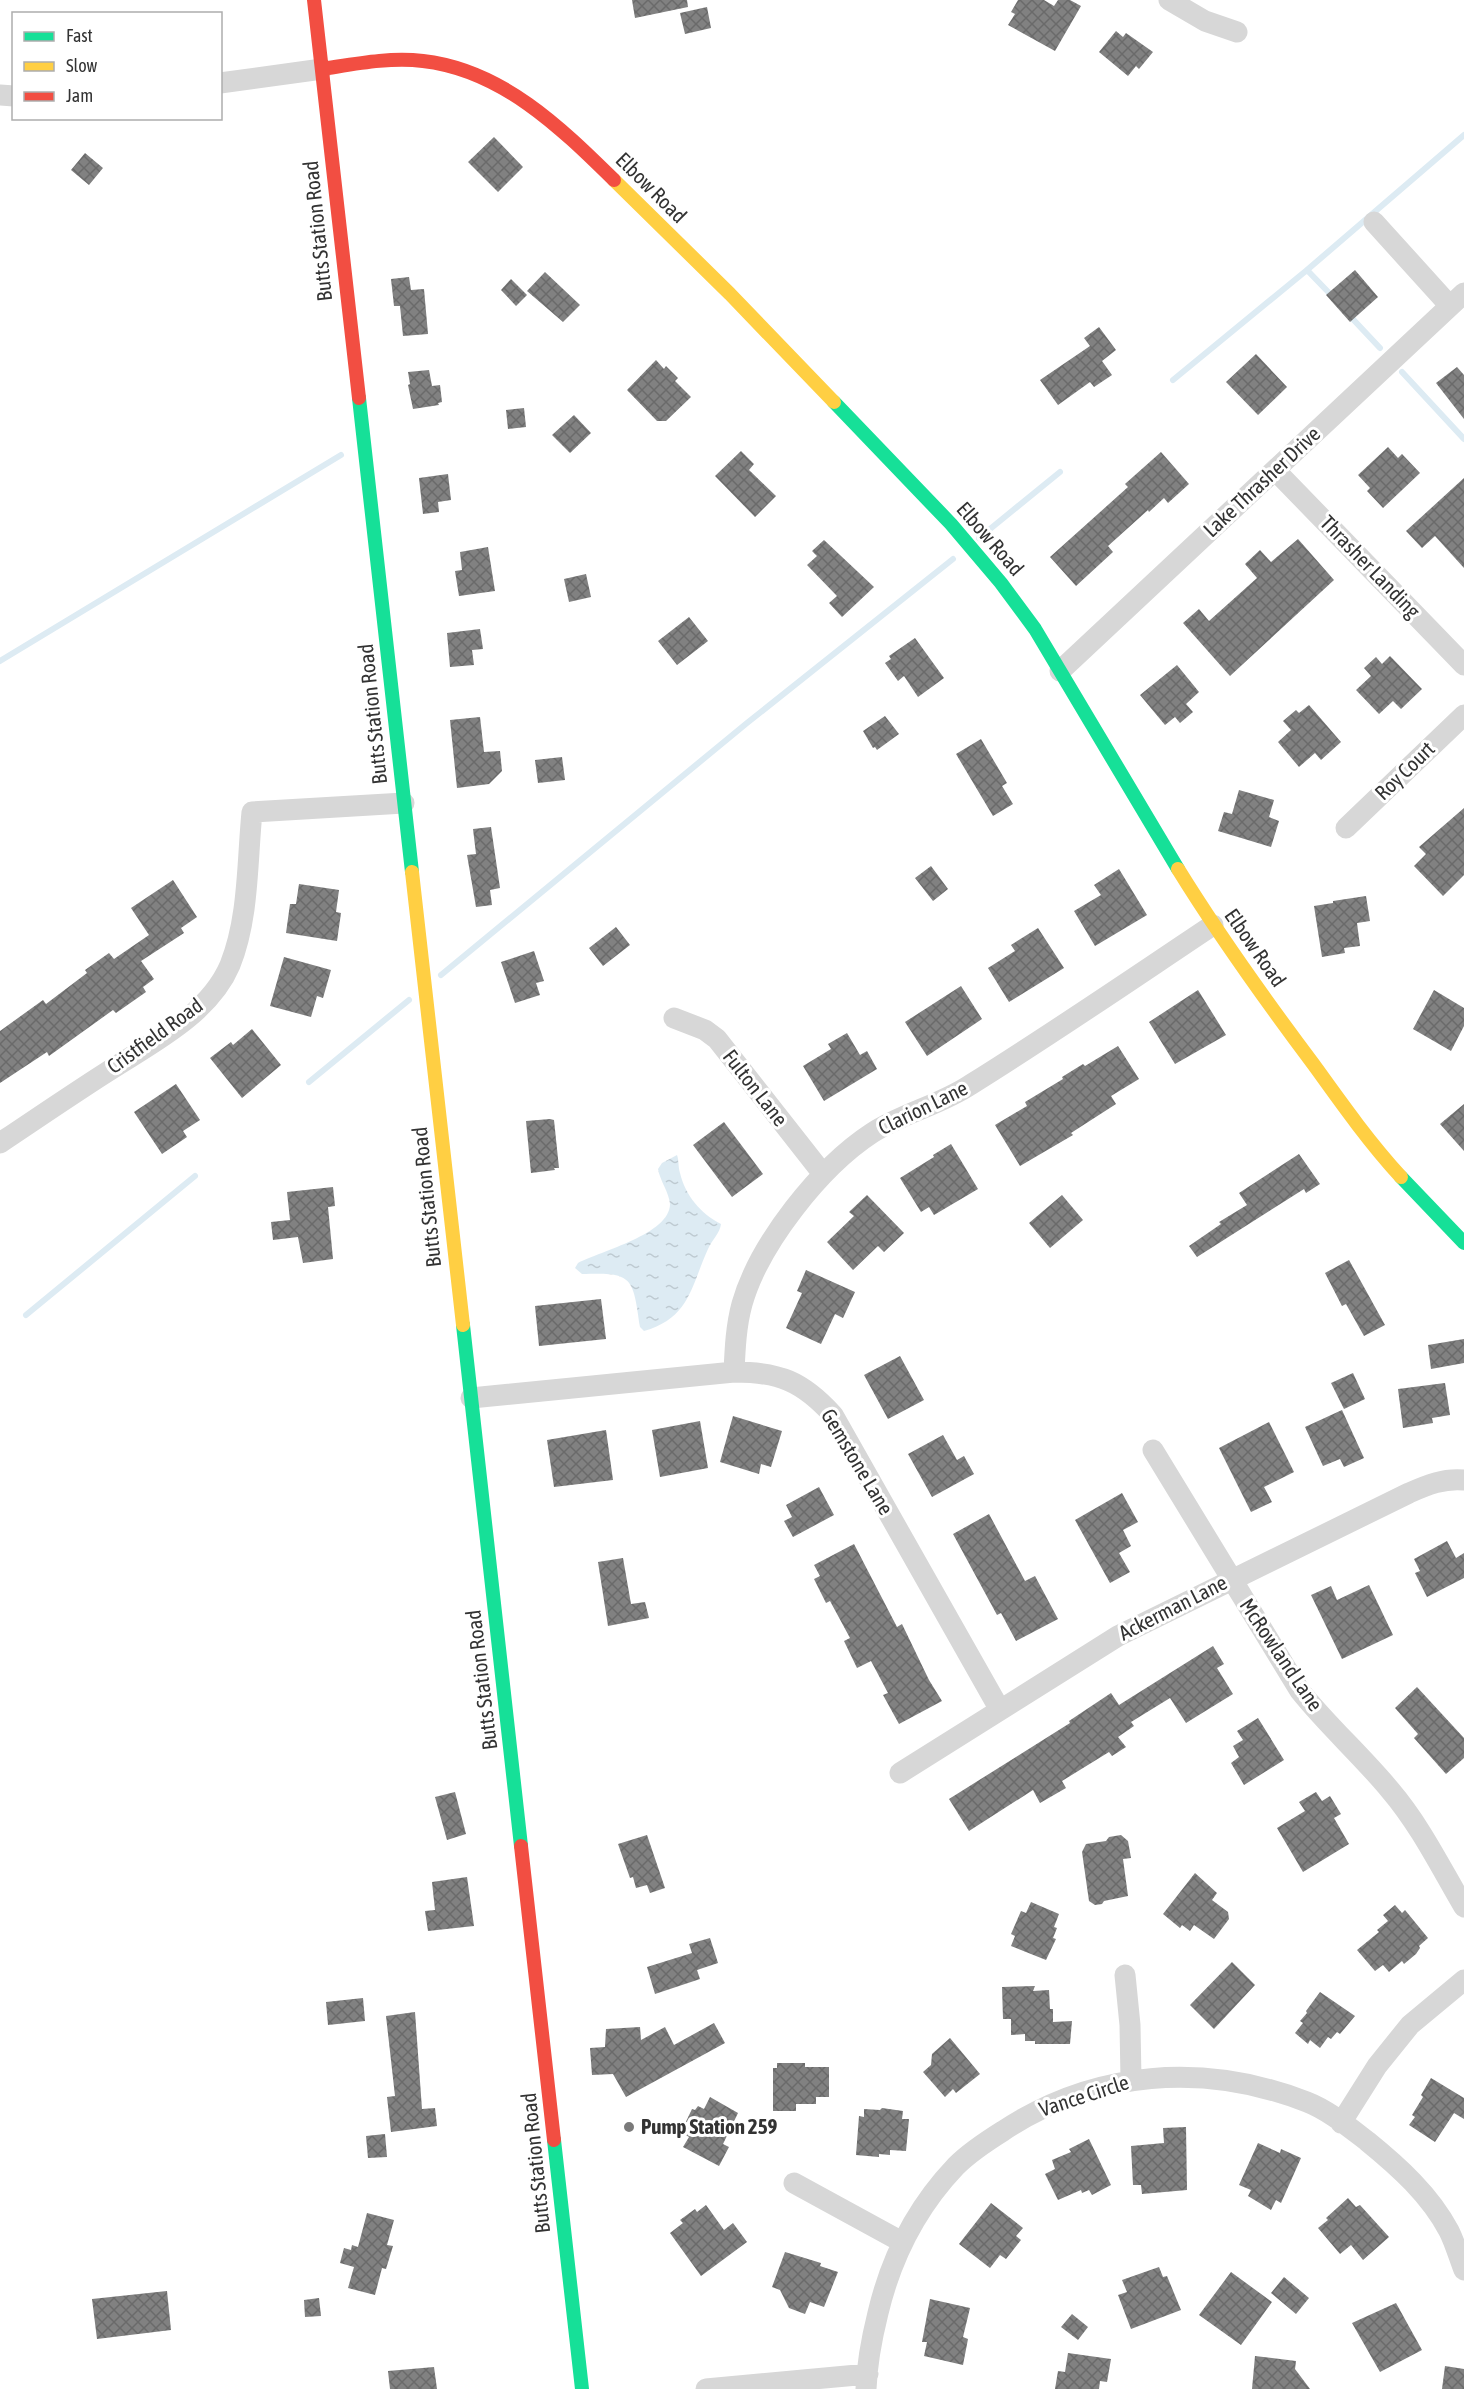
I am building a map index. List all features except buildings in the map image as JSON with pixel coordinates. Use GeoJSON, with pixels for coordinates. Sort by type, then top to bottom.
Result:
{"type":"FeatureCollection","features":[{"type":"Feature","properties":{"kind":"main road","name":"Butts Station Road"},"geometry":{"type":"LineString","coordinates":[[314,0],[582,2389]]}},
{"type":"Feature","properties":{"kind":"main road","name":"Elbow Road"},"geometry":{"type":"LineString","coordinates":[[322,69],[385,60],[423,61],[473,74],[508,90],[542,113],[597,163],[730,294],[951,524],[1020,608],[1170,857],[1213,925],[1280,1021],[1376,1150],[1464,1243]]}},
{"type":"Feature","properties":{"kind":"street"},"geometry":{"type":"LineString","coordinates":[[1169,0],[1205,21],[1237,32]]}},
{"type":"Feature","properties":{"kind":"street"},"geometry":{"type":"LineString","coordinates":[[222,83],[322,69]]}},
{"type":"Feature","properties":{"kind":"street"},"geometry":{"type":"LineString","coordinates":[[1374,222],[1457,299]]}},
{"type":"Feature","properties":{"kind":"street","name":"Lake Thrasher Drive"},"geometry":{"type":"LineString","coordinates":[[1060,671],[1457,299]]}},
{"type":"Feature","properties":{"kind":"street","name":"Thrasher Landing"},"geometry":{"type":"LineString","coordinates":[[1275,470],[1464,665]]}},
{"type":"Feature","properties":{"kind":"street","name":"Roy Court"},"geometry":{"type":"LineString","coordinates":[[1346,828],[1464,715]]}},
{"type":"Feature","properties":{"kind":"street","name":"Cristfield Road"},"geometry":{"type":"LineString","coordinates":[[0,1143],[166,1033],[195,1012],[216,989],[229,968],[237,945],[242,918],[252,812],[404,803]]}},
{"type":"Feature","properties":{"kind":"street","name":"Clarion Lane"},"geometry":{"type":"LineString","coordinates":[[734,1372],[736,1330],[749,1284],[759,1262],[787,1219],[823,1174],[872,1133],[968,1087],[1213,925]]}},
{"type":"Feature","properties":{"kind":"street","name":"Fulton Lane"},"geometry":{"type":"LineString","coordinates":[[674,1018],[705,1030],[717,1039],[823,1174]]}},
{"type":"Feature","properties":{"kind":"street","name":"Gemstone Lane"},"geometry":{"type":"LineString","coordinates":[[471,1398],[734,1372],[761,1372],[795,1382],[815,1396],[833,1414],[1000,1710]]}},
{"type":"Feature","properties":{"kind":"street","name":"McRowland Lane"},"geometry":{"type":"LineString","coordinates":[[1153,1450],[1300,1691],[1396,1797],[1464,1907]]}},
{"type":"Feature","properties":{"kind":"street","name":"Ackerman Lane"},"geometry":{"type":"LineString","coordinates":[[900,1773],[1118,1636],[1409,1493],[1441,1481],[1464,1480]]}},
{"type":"Feature","properties":{"kind":"street"},"geometry":{"type":"LineString","coordinates":[[1125,1975],[1130,2025],[1131,2079]]}},
{"type":"Feature","properties":{"kind":"street"},"geometry":{"type":"LineString","coordinates":[[1341,2123],[1377,2066],[1410,2025],[1464,1980]]}},
{"type":"Feature","properties":{"kind":"street","name":"Vance Circle"},"geometry":{"type":"LineString","coordinates":[[867,2381],[874,2331],[885,2284],[903,2242],[928,2199],[957,2165],[1022,2118],[1058,2100],[1131,2079],[1194,2077],[1248,2084],[1309,2102],[1398,2165],[1427,2197],[1449,2231],[1464,2270]]}},
{"type":"Feature","properties":{"kind":"street"},"geometry":{"type":"LineString","coordinates":[[794,2183],[903,2242]]}},
{"type":"Feature","properties":{"kind":"street"},"geometry":{"type":"LineString","coordinates":[[706,2389],[867,2381]]}},
{"type":"Feature","properties":{"kind":"water"},"geometry":{"type":"Polygon","coordinates":[[[677,1155],[682,1181],[690,1196],[701,1209],[721,1224],[687,1299],[680,1309],[671,1318],[644,1331],[640,1327],[635,1297],[628,1281],[612,1274],[582,1274],[575,1268],[578,1263],[633,1240],[659,1224],[667,1215],[670,1204],[658,1169],[662,1163],[677,1155]]]}},
{"type":"Feature","properties":{"kind":"waterway"},"geometry":{"type":"LineString","coordinates":[[1173,380],[1307,270],[1464,135]]}},
{"type":"Feature","properties":{"kind":"waterway"},"geometry":{"type":"LineString","coordinates":[[1307,270],[1334,298]]}},
{"type":"Feature","properties":{"kind":"waterway"},"geometry":{"type":"LineString","coordinates":[[1349,315],[1380,348]]}},
{"type":"Feature","properties":{"kind":"waterway"},"geometry":{"type":"LineString","coordinates":[[1402,372],[1464,439]]}},
{"type":"Feature","properties":{"kind":"waterway"},"geometry":{"type":"LineString","coordinates":[[0,661],[341,455]]}},
{"type":"Feature","properties":{"kind":"waterway"},"geometry":{"type":"LineString","coordinates":[[979,538],[1060,472]]}},
{"type":"Feature","properties":{"kind":"waterway"},"geometry":{"type":"LineString","coordinates":[[441,975],[747,723],[953,559]]}},
{"type":"Feature","properties":{"kind":"waterway"},"geometry":{"type":"LineString","coordinates":[[309,1082],[409,1000]]}},
{"type":"Feature","properties":{"kind":"waterway"},"geometry":{"type":"LineString","coordinates":[[26,1315],[195,1176]]}},
{"type":"Feature","properties":{"kind":"traffic: fast"},"geometry":{"type":"LineString","coordinates":[[359,398],[412,872]]}},
{"type":"Feature","properties":{"kind":"traffic: fast"},"geometry":{"type":"LineString","coordinates":[[834,402],[951,524],[1001,583],[1035,629],[1178,869]]}},
{"type":"Feature","properties":{"kind":"traffic: fast"},"geometry":{"type":"LineString","coordinates":[[1401,1177],[1464,1243]]}},
{"type":"Feature","properties":{"kind":"traffic: fast"},"geometry":{"type":"LineString","coordinates":[[463,1325],[521,1846]]}},
{"type":"Feature","properties":{"kind":"traffic: fast"},"geometry":{"type":"LineString","coordinates":[[554,2140],[582,2389]]}},
{"type":"Feature","properties":{"kind":"traffic: slow"},"geometry":{"type":"LineString","coordinates":[[614,180],[730,294],[834,402]]}},
{"type":"Feature","properties":{"kind":"traffic: slow"},"geometry":{"type":"LineString","coordinates":[[1178,869],[1278,1017],[1356,1122],[1401,1177]]}},
{"type":"Feature","properties":{"kind":"traffic: slow"},"geometry":{"type":"LineString","coordinates":[[412,872],[463,1325]]}},
{"type":"Feature","properties":{"kind":"traffic: jam"},"geometry":{"type":"LineString","coordinates":[[314,0],[359,398]]}},
{"type":"Feature","properties":{"kind":"traffic: jam"},"geometry":{"type":"LineString","coordinates":[[322,69],[372,62],[410,60],[452,67],[479,76],[504,89],[551,121],[614,180]]}},
{"type":"Feature","properties":{"kind":"traffic: jam"},"geometry":{"type":"LineString","coordinates":[[521,1846],[554,2140]]}},
{"type":"Feature","properties":{"kind":"place","name":"Pump Station 259"},"geometry":{"type":"Point","coordinates":[629,2127]}}]}
